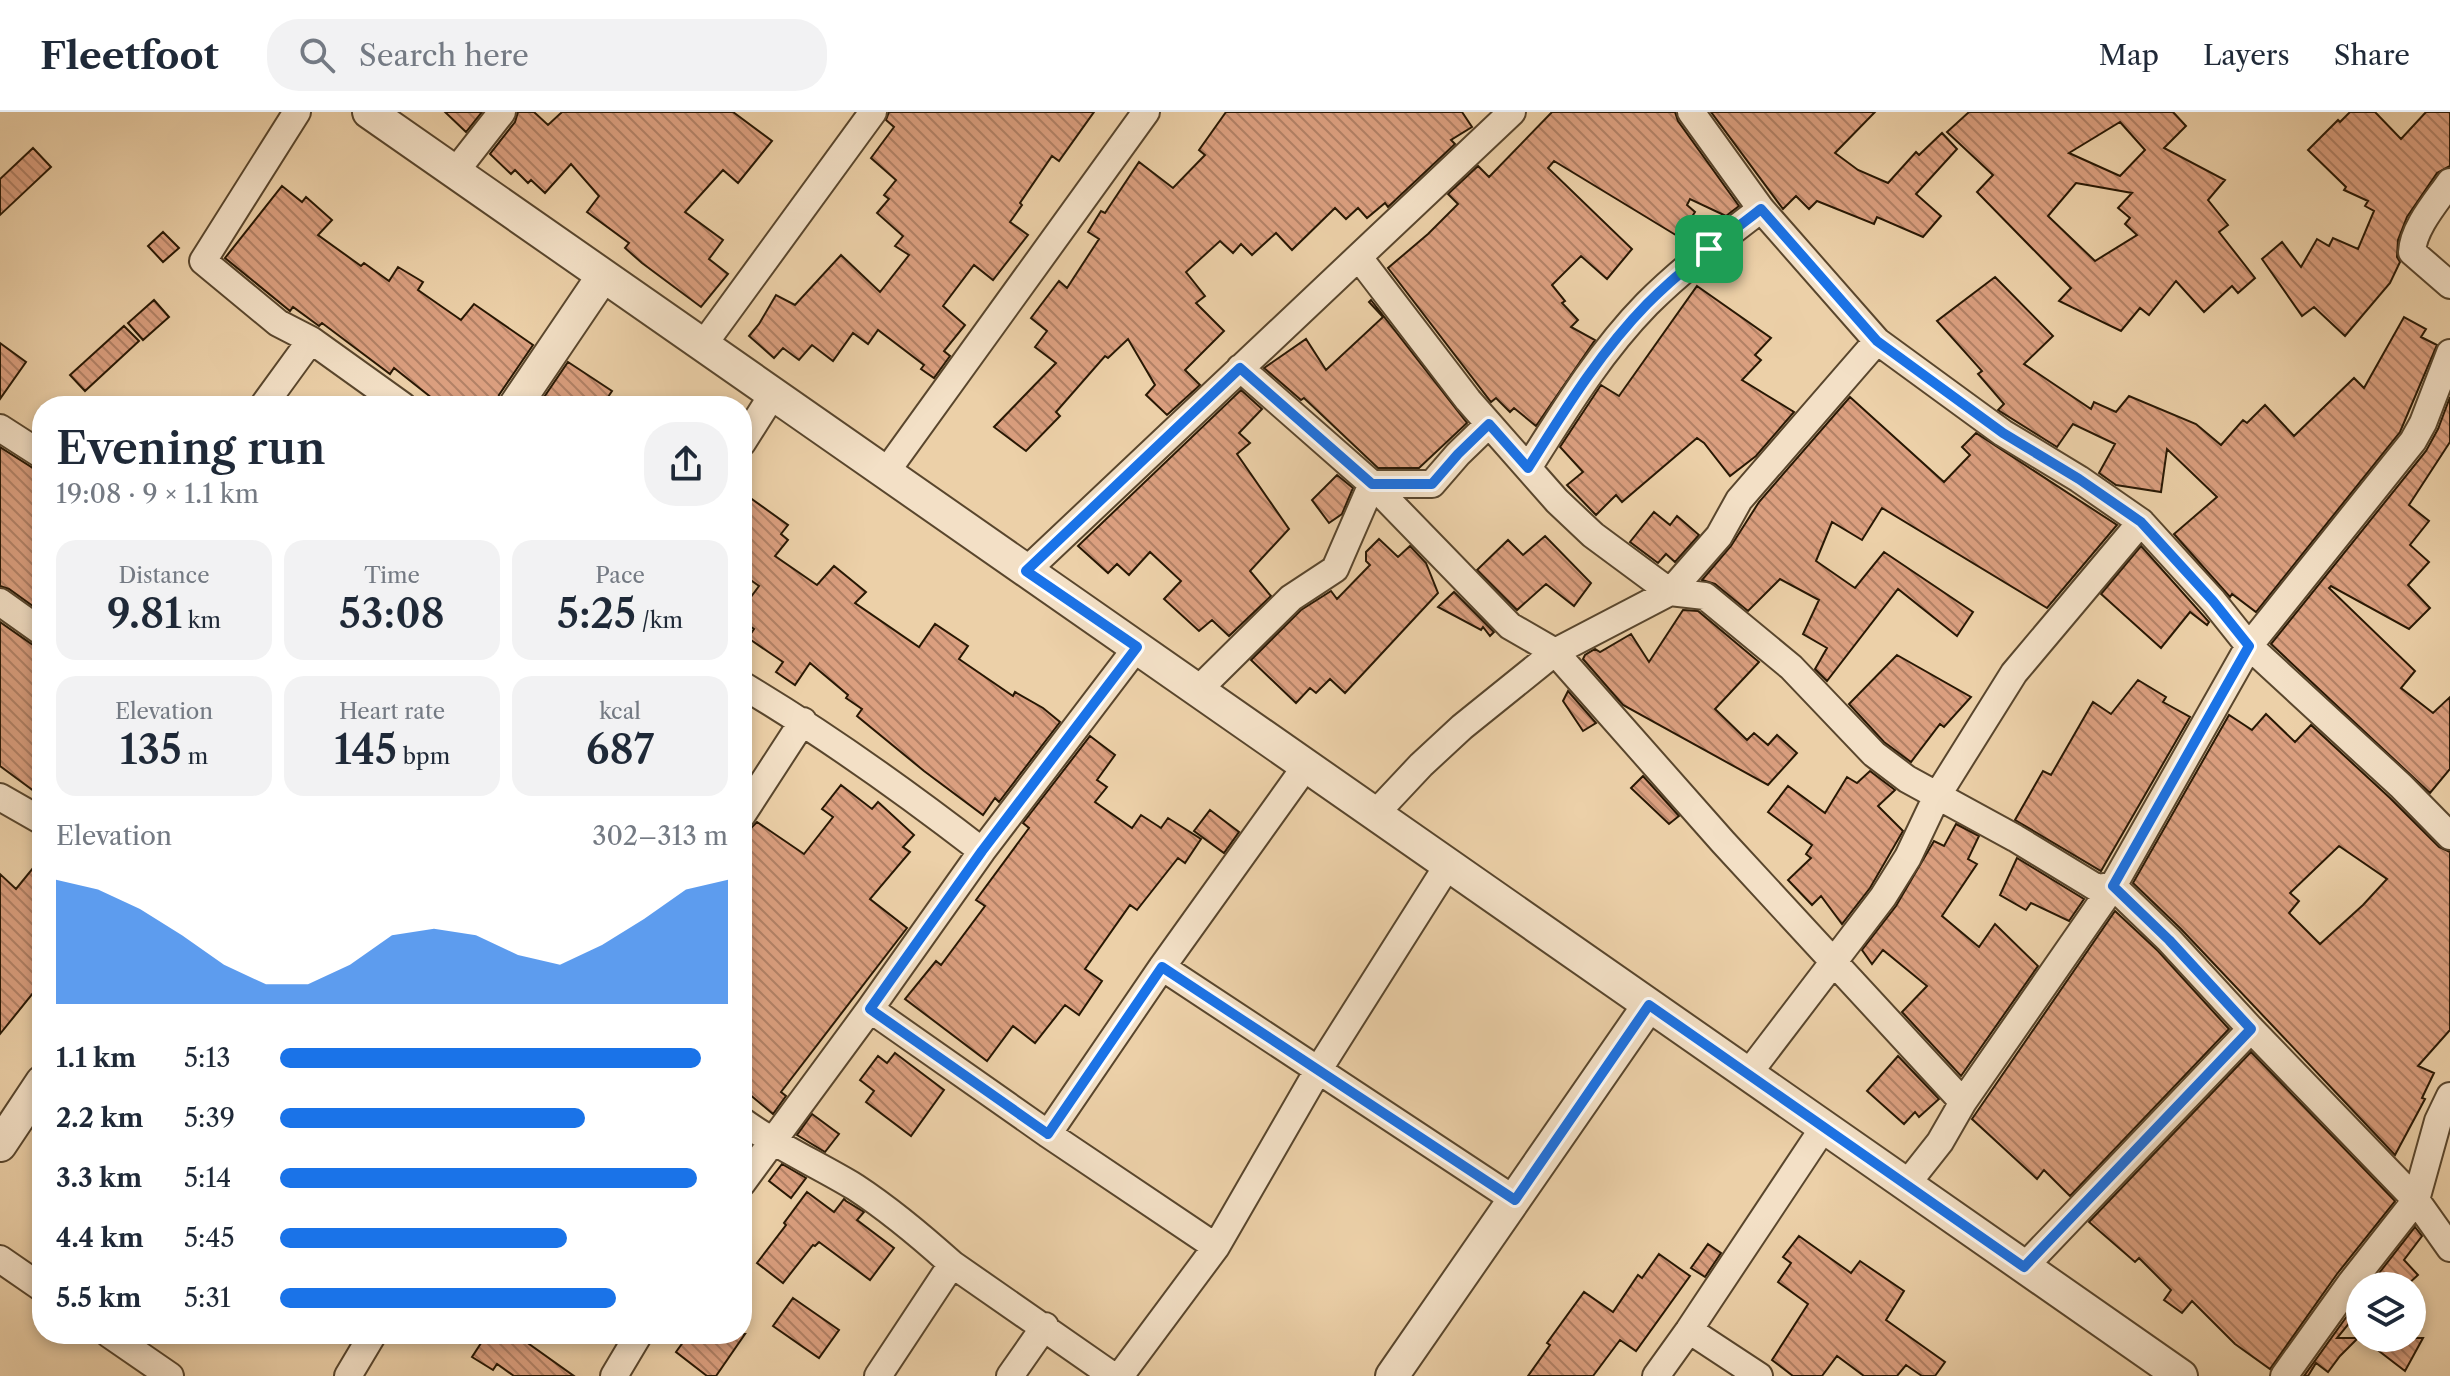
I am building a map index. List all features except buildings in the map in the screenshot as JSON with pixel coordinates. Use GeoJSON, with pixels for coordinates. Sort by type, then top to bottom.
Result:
{"type":"FeatureCollection","features":[{"type":"Feature","properties":{"kind":"street"},"geometry":{"type":"LineString","coordinates":[[297,112],[203,261],[278,323],[311,340],[389,396]]}},
{"type":"Feature","properties":{"kind":"street"},"geometry":{"type":"LineString","coordinates":[[369,112],[2181,1376]]}},
{"type":"Feature","properties":{"kind":"street"},"geometry":{"type":"LineString","coordinates":[[455,172],[502,112]]}},
{"type":"Feature","properties":{"kind":"street"},"geometry":{"type":"LineString","coordinates":[[703,345],[873,112]]}},
{"type":"Feature","properties":{"kind":"street"},"geometry":{"type":"LineString","coordinates":[[886,472],[1146,112]]}},
{"type":"Feature","properties":{"kind":"street"},"geometry":{"type":"LineString","coordinates":[[1026,571],[1360,259],[1512,112]]}},
{"type":"Feature","properties":{"kind":"street"},"geometry":{"type":"LineString","coordinates":[[1691,112],[1761,209],[1877,341],[2003,433],[2079,479],[2141,522],[2213,601],[2249,646],[2401,786],[2450,836]]}},
{"type":"Feature","properties":{"kind":"street"},"geometry":{"type":"LineString","coordinates":[[2450,182],[2425,219],[2412,245],[2412,252],[2450,285]]}},
{"type":"Feature","properties":{"kind":"street"},"geometry":{"type":"LineString","coordinates":[[1528,468],[1573,395],[1646,304],[1761,209]]}},
{"type":"Feature","properties":{"kind":"street"},"geometry":{"type":"LineString","coordinates":[[1360,259],[1489,424],[1593,535],[1670,592],[1705,596],[1791,667],[1874,754],[1937,796],[2015,838],[2097,888],[2113,886]]}},
{"type":"Feature","properties":{"kind":"street"},"geometry":{"type":"LineString","coordinates":[[522,396],[603,276]]}},
{"type":"Feature","properties":{"kind":"street"},"geometry":{"type":"LineString","coordinates":[[270,396],[311,340]]}},
{"type":"Feature","properties":{"kind":"street"},"geometry":{"type":"LineString","coordinates":[[1375,814],[1462,727],[1555,652],[1670,592],[1719,536],[1739,500],[1877,341]]}},
{"type":"Feature","properties":{"kind":"street"},"geometry":{"type":"LineString","coordinates":[[1906,1185],[1940,1142],[1963,1102],[2113,886],[2249,646],[2413,441],[2450,353]]}},
{"type":"Feature","properties":{"kind":"street"},"geometry":{"type":"LineString","coordinates":[[1240,368],[1372,484],[1510,626],[1555,652],[1832,962],[1963,1102]]}},
{"type":"Feature","properties":{"kind":"street"},"geometry":{"type":"LineString","coordinates":[[752,427],[773,394]]}},
{"type":"Feature","properties":{"kind":"street"},"geometry":{"type":"LineString","coordinates":[[1372,484],[1432,484],[1489,424]]}},
{"type":"Feature","properties":{"kind":"street"},"geometry":{"type":"LineString","coordinates":[[0,428],[32,449]]}},
{"type":"Feature","properties":{"kind":"street"},"geometry":{"type":"LineString","coordinates":[[1198,690],[1291,598],[1335,569],[1372,484]]}},
{"type":"Feature","properties":{"kind":"street"},"geometry":{"type":"LineString","coordinates":[[1748,1074],[1883,897],[1908,857],[1937,796],[2014,673],[2141,522]]}},
{"type":"Feature","properties":{"kind":"street"},"geometry":{"type":"LineString","coordinates":[[0,602],[32,625]]}},
{"type":"Feature","properties":{"kind":"street"},"geometry":{"type":"LineString","coordinates":[[752,1169],[982,851],[1137,647]]}},
{"type":"Feature","properties":{"kind":"street"},"geometry":{"type":"LineString","coordinates":[[752,691],[874,769],[982,851]]}},
{"type":"Feature","properties":{"kind":"street"},"geometry":{"type":"LineString","coordinates":[[752,800],[803,721]]}},
{"type":"Feature","properties":{"kind":"street"},"geometry":{"type":"LineString","coordinates":[[1048,1134],[1162,967],[1306,766]]}},
{"type":"Feature","properties":{"kind":"street"},"geometry":{"type":"LineString","coordinates":[[0,797],[32,815]]}},
{"type":"Feature","properties":{"kind":"street"},"geometry":{"type":"LineString","coordinates":[[1120,1376],[1216,1247],[1317,1072],[1448,865]]}},
{"type":"Feature","properties":{"kind":"street"},"geometry":{"type":"LineString","coordinates":[[2113,886],[2169,940],[2416,1200],[2450,1248]]}},
{"type":"Feature","properties":{"kind":"street"},"geometry":{"type":"LineString","coordinates":[[1162,967],[1515,1200]]}},
{"type":"Feature","properties":{"kind":"street"},"geometry":{"type":"LineString","coordinates":[[1392,1376],[1649,1005]]}},
{"type":"Feature","properties":{"kind":"street"},"geometry":{"type":"LineString","coordinates":[[870,1009],[1216,1247]]}},
{"type":"Feature","properties":{"kind":"street"},"geometry":{"type":"LineString","coordinates":[[2024,1267],[2251,1029]]}},
{"type":"Feature","properties":{"kind":"street"},"geometry":{"type":"LineString","coordinates":[[2284,1376],[2350,1284],[2416,1200],[2438,1121],[2450,1096]]}},
{"type":"Feature","properties":{"kind":"street"},"geometry":{"type":"LineString","coordinates":[[0,1145],[32,1098]]}},
{"type":"Feature","properties":{"kind":"street"},"geometry":{"type":"LineString","coordinates":[[1656,1376],[1824,1127]]}},
{"type":"Feature","properties":{"kind":"street"},"geometry":{"type":"LineString","coordinates":[[752,1128],[898,1216],[952,1264],[1113,1376]]}},
{"type":"Feature","properties":{"kind":"street"},"geometry":{"type":"LineString","coordinates":[[0,1259],[32,1281]]}},
{"type":"Feature","properties":{"kind":"street"},"geometry":{"type":"LineString","coordinates":[[878,1376],[952,1264]]}},
{"type":"Feature","properties":{"kind":"street"},"geometry":{"type":"LineString","coordinates":[[1010,1376],[1045,1326]]}},
{"type":"Feature","properties":{"kind":"street"},"geometry":{"type":"LineString","coordinates":[[1689,1330],[1759,1376]]}},
{"type":"Feature","properties":{"kind":"street"},"geometry":{"type":"LineString","coordinates":[[124,1344],[170,1376]]}},
{"type":"Feature","properties":{"kind":"street"},"geometry":{"type":"LineString","coordinates":[[348,1376],[367,1344]]}},
{"type":"Feature","properties":{"kind":"street"},"geometry":{"type":"LineString","coordinates":[[614,1376],[633,1344]]}},
{"type":"Feature","properties":{"kind":"route"},"geometry":{"type":"LineString","coordinates":[[1761,209],[1877,341],[2003,433],[2079,479],[2141,522],[2213,601],[2249,646],[2113,886],[2169,940],[2251,1029],[2024,1267],[1649,1005],[1515,1200],[1162,967],[1048,1134],[870,1009],[982,851],[1137,647],[1026,571],[1240,368],[1372,484],[1432,484],[1489,424],[1528,468],[1573,395],[1646,304],[1709,249],[1761,209]]}}]}
